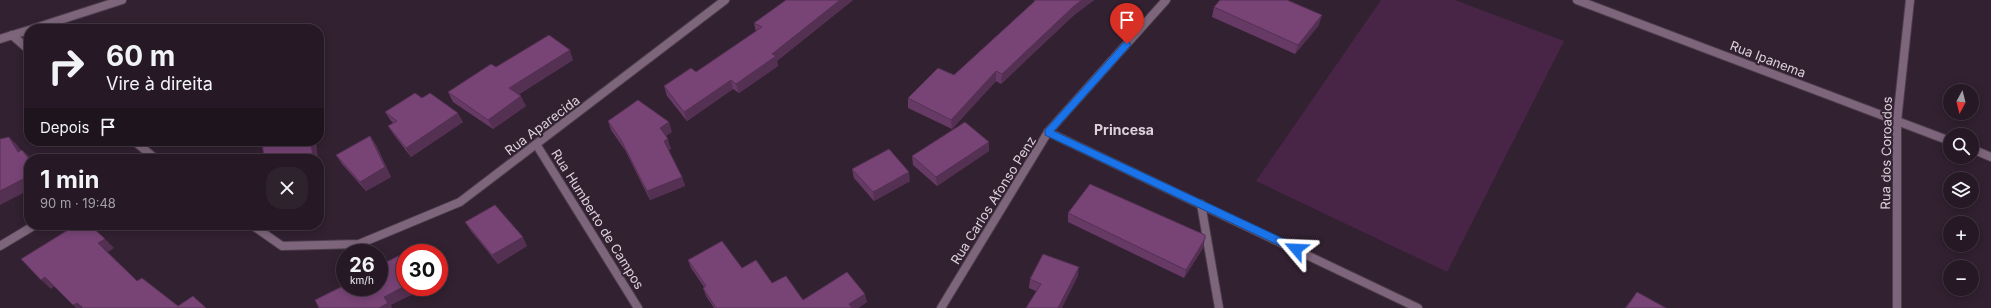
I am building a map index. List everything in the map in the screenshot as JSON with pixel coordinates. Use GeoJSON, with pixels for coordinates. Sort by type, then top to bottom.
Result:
{"type":"FeatureCollection","features":[{"type":"Feature","properties":{"kind":"street"},"geometry":{"type":"LineString","coordinates":[[46,24],[122,0]]}},
{"type":"Feature","properties":{"kind":"street","name":"Rua Aparecida"},"geometry":{"type":"LineString","coordinates":[[259,230],[282,246],[359,244],[460,202],[725,0]]}},
{"type":"Feature","properties":{"kind":"street","name":"Rua Carlos Afonso Penz"},"geometry":{"type":"LineString","coordinates":[[941,308],[1048,132],[1166,0]]}},
{"type":"Feature","properties":{"kind":"street","name":"Rua Ipanema"},"geometry":{"type":"LineString","coordinates":[[1577,0],[1943,138]]}},
{"type":"Feature","properties":{"kind":"street","name":"Rua dos Coroados"},"geometry":{"type":"LineString","coordinates":[[1897,308],[1897,121],[1910,0]]}},
{"type":"Feature","properties":{"kind":"street"},"geometry":{"type":"LineString","coordinates":[[0,39],[24,31]]}},
{"type":"Feature","properties":{"kind":"street"},"geometry":{"type":"LineString","coordinates":[[12,35],[24,46]]}},
{"type":"Feature","properties":{"kind":"street"},"geometry":{"type":"LineString","coordinates":[[1048,132],[1418,308]]}},
{"type":"Feature","properties":{"kind":"street","name":"Rua Humberto de Campos"},"geometry":{"type":"LineString","coordinates":[[536,144],[638,308]]}},
{"type":"Feature","properties":{"kind":"street"},"geometry":{"type":"LineString","coordinates":[[139,146],[147,154]]}},
{"type":"Feature","properties":{"kind":"street"},"geometry":{"type":"LineString","coordinates":[[1979,152],[1991,157]]}},
{"type":"Feature","properties":{"kind":"street"},"geometry":{"type":"LineString","coordinates":[[1202,204],[1219,308]]}},
{"type":"Feature","properties":{"kind":"street"},"geometry":{"type":"LineString","coordinates":[[0,246],[27,230]]}},
{"type":"Feature","properties":{"kind":"shaded area"},"geometry":{"type":"Polygon","coordinates":[[[1381,0],[1455,0],[1564,41],[1447,272],[1256,181],[1381,0]]]}},
{"type":"Feature","properties":{"kind":"building"},"geometry":{"type":"Polygon","coordinates":[[[786,0],[840,0],[772,54],[776,56],[736,84],[731,80],[684,112],[664,86],[691,68],[696,72],[762,27],[754,23],[786,0]]]}},
{"type":"Feature","properties":{"kind":"building"},"geometry":{"type":"Polygon","coordinates":[[[1036,0],[1082,0],[1002,74],[996,71],[951,120],[908,98],[938,68],[954,75],[1036,0]]]}},
{"type":"Feature","properties":{"kind":"building"},"geometry":{"type":"Polygon","coordinates":[[[1220,0],[1287,0],[1322,15],[1298,45],[1214,7],[1220,0]]]}},
{"type":"Feature","properties":{"kind":"building"},"geometry":{"type":"Polygon","coordinates":[[[549,35],[570,50],[509,88],[521,96],[488,120],[448,92],[491,64],[496,67],[549,35]]]}},
{"type":"Feature","properties":{"kind":"building"},"geometry":{"type":"Polygon","coordinates":[[[415,93],[422,98],[430,93],[458,113],[406,148],[388,126],[397,121],[385,112],[415,93]]]}},
{"type":"Feature","properties":{"kind":"building"},"geometry":{"type":"Polygon","coordinates":[[[638,100],[669,122],[660,128],[668,139],[664,141],[682,177],[647,191],[621,140],[608,121],[638,100]]]}},
{"type":"Feature","properties":{"kind":"building"},"geometry":{"type":"Polygon","coordinates":[[[965,122],[989,142],[936,177],[912,156],[965,122]]]}},
{"type":"Feature","properties":{"kind":"building"},"geometry":{"type":"Polygon","coordinates":[[[370,136],[385,167],[360,182],[336,155],[370,136]]]}},
{"type":"Feature","properties":{"kind":"building"},"geometry":{"type":"Polygon","coordinates":[[[9,137],[18,152],[22,150],[25,154],[24,179],[0,191],[0,139],[9,137]]]}},
{"type":"Feature","properties":{"kind":"building"},"geometry":{"type":"Polygon","coordinates":[[[263,146],[312,146],[312,154],[263,154],[263,146]]]}},
{"type":"Feature","properties":{"kind":"building"},"geometry":{"type":"Polygon","coordinates":[[[889,149],[909,172],[873,192],[852,169],[889,149]]]}},
{"type":"Feature","properties":{"kind":"building"},"geometry":{"type":"Polygon","coordinates":[[[1090,184],[1205,235],[1205,239],[1186,270],[1068,213],[1090,184]]]}},
{"type":"Feature","properties":{"kind":"building"},"geometry":{"type":"Polygon","coordinates":[[[495,205],[523,237],[492,255],[465,222],[495,205]]]}},
{"type":"Feature","properties":{"kind":"building"},"geometry":{"type":"Polygon","coordinates":[[[68,230],[95,230],[105,239],[98,243],[137,281],[142,278],[178,306],[193,296],[206,308],[83,308],[77,303],[73,305],[45,277],[41,280],[21,259],[68,230]]]}},
{"type":"Feature","properties":{"kind":"building"},"geometry":{"type":"Polygon","coordinates":[[[722,241],[742,268],[756,260],[772,283],[786,276],[803,300],[847,272],[865,294],[849,304],[852,308],[716,308],[703,288],[706,286],[688,260],[722,241]]]}},
{"type":"Feature","properties":{"kind":"building"},"geometry":{"type":"Polygon","coordinates":[[[1043,254],[1079,267],[1058,308],[1026,308],[1041,284],[1030,279],[1043,254]]]}},
{"type":"Feature","properties":{"kind":"building"},"geometry":{"type":"Polygon","coordinates":[[[396,257],[396,291],[388,295],[388,261],[396,257]]]}},
{"type":"Feature","properties":{"kind":"building"},"geometry":{"type":"Polygon","coordinates":[[[336,290],[336,296],[386,296],[384,297],[388,303],[379,308],[319,308],[315,300],[336,290]]]}},
{"type":"Feature","properties":{"kind":"building"},"geometry":{"type":"Polygon","coordinates":[[[1637,292],[1666,308],[1626,308],[1637,292]]]}},
{"type":"Feature","properties":{"kind":"district","name":"Princesa"},"geometry":{"type":"Point","coordinates":[1124,129]}},
{"type":"Feature","properties":{"kind":"route"},"geometry":{"type":"LineString","coordinates":[[1127,44],[1048,132],[1296,249]]}}]}
